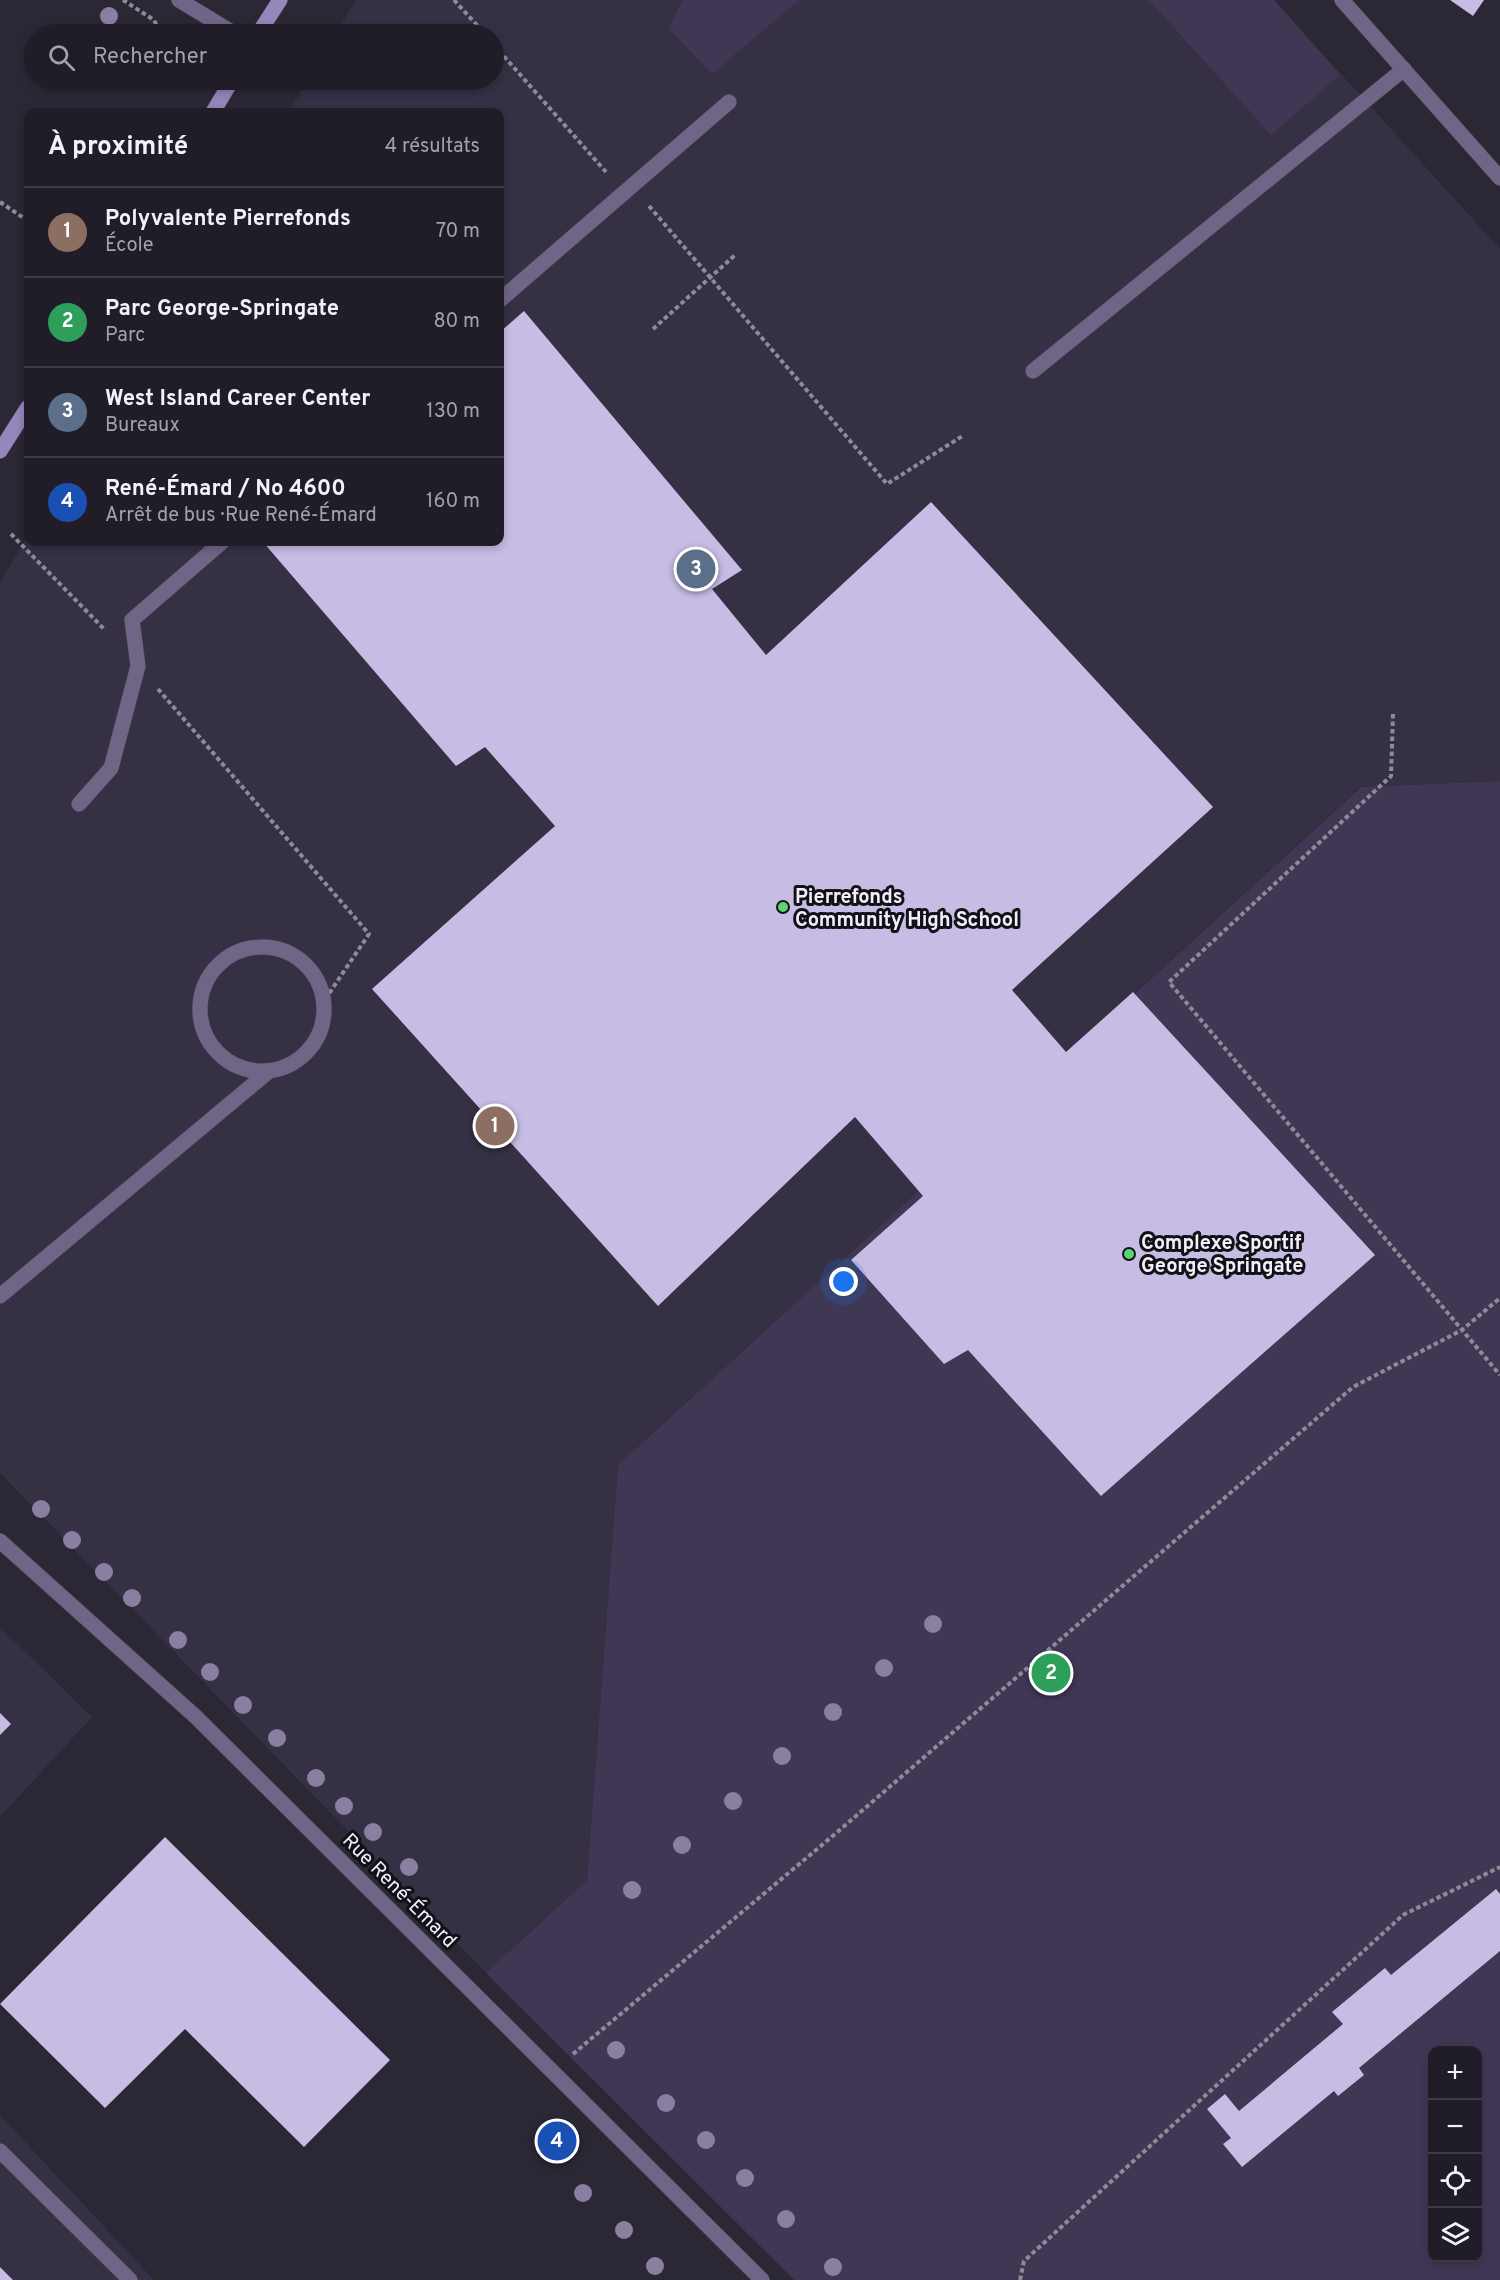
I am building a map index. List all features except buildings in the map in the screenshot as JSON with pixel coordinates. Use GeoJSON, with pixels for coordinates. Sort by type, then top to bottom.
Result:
{"type":"FeatureCollection","features":[{"type":"Feature","properties":{"kind":"main road"},"geometry":{"type":"LineString","coordinates":[[264,24],[280,0]]}},
{"type":"Feature","properties":{"kind":"main road"},"geometry":{"type":"LineString","coordinates":[[215,108],[226,90]]}},
{"type":"Feature","properties":{"kind":"main road"},"geometry":{"type":"LineString","coordinates":[[0,451],[24,413]]}},
{"type":"Feature","properties":{"kind":"street"},"geometry":{"type":"LineString","coordinates":[[179,0],[219,24]]}},
{"type":"Feature","properties":{"kind":"street"},"geometry":{"type":"LineString","coordinates":[[1342,0],[1500,178]]}},
{"type":"Feature","properties":{"kind":"street"},"geometry":{"type":"LineString","coordinates":[[1033,371],[1404,69]]}},
{"type":"Feature","properties":{"kind":"street"},"geometry":{"type":"LineString","coordinates":[[504,297],[729,102]]}},
{"type":"Feature","properties":{"kind":"street"},"geometry":{"type":"LineString","coordinates":[[79,804],[111,768],[138,666],[132,620],[217,546]]}},
{"type":"Feature","properties":{"kind":"street"},"geometry":{"type":"LineString","coordinates":[[0,1296],[268,1072],[287,1066],[304,1055],[317,1040],[324,1021],[324,1001],[318,981],[305,964],[287,952],[266,947],[245,950],[225,958],[211,973],[202,991],[199,1012],[204,1032],[214,1049],[229,1062],[248,1070],[268,1072]]}},
{"type":"Feature","properties":{"kind":"street","name":"Rue René-Émard"},"geometry":{"type":"LineString","coordinates":[[0,1541],[196,1717],[762,2280]]}},
{"type":"Feature","properties":{"kind":"street"},"geometry":{"type":"LineString","coordinates":[[0,2151],[130,2280]]}},
{"type":"Feature","properties":{"kind":"path"},"geometry":{"type":"LineString","coordinates":[[123,0],[153,20],[155,24]]}},
{"type":"Feature","properties":{"kind":"path"},"geometry":{"type":"LineString","coordinates":[[454,0],[475,24]]}},
{"type":"Feature","properties":{"kind":"path"},"geometry":{"type":"LineString","coordinates":[[504,56],[607,173]]}},
{"type":"Feature","properties":{"kind":"path"},"geometry":{"type":"LineString","coordinates":[[642,199],[887,484],[964,435]]}},
{"type":"Feature","properties":{"kind":"path"},"geometry":{"type":"LineString","coordinates":[[0,202],[24,218]]}},
{"type":"Feature","properties":{"kind":"path"},"geometry":{"type":"LineString","coordinates":[[653,329],[735,255]]}},
{"type":"Feature","properties":{"kind":"path"},"geometry":{"type":"LineString","coordinates":[[11,534],[138,666],[369,933],[324,1001]]}},
{"type":"Feature","properties":{"kind":"path"},"geometry":{"type":"LineString","coordinates":[[1393,714],[1391,776],[1169,982],[1500,1375]]}},
{"type":"Feature","properties":{"kind":"path"},"geometry":{"type":"LineString","coordinates":[[552,2071],[835,1834],[1353,1388],[1462,1330],[1500,1298]]}},
{"type":"Feature","properties":{"kind":"path"},"geometry":{"type":"LineString","coordinates":[[1020,2280],[1024,2261],[1404,1915],[1500,1867]]}},
{"type":"Feature","properties":{"kind":"shaded area"},"geometry":{"type":"Polygon","coordinates":[[[356,0],[1274,0],[1500,249],[1500,781],[1360,787],[618,1465],[587,1880],[486,1973],[0,1473],[0,582],[24,543],[24,546],[504,546],[504,108],[290,108],[302,90],[504,90],[504,24],[341,24],[356,0]]]}},
{"type":"Feature","properties":{"kind":"shaded area"},"geometry":{"type":"Polygon","coordinates":[[[682,0],[799,0],[712,74],[669,29],[682,0]]]}},
{"type":"Feature","properties":{"kind":"shaded area"},"geometry":{"type":"Polygon","coordinates":[[[1149,0],[1274,0],[1340,75],[1271,135],[1149,0]]]}},
{"type":"Feature","properties":{"kind":"shaded area"},"geometry":{"type":"Polygon","coordinates":[[[1500,781],[1500,2280],[794,2280],[486,1973],[587,1880],[618,1465],[1361,787],[1500,781]]]}},
{"type":"Feature","properties":{"kind":"shaded area"},"geometry":{"type":"Polygon","coordinates":[[[0,1627],[92,1717],[0,1817],[0,1627]]]}},
{"type":"Feature","properties":{"kind":"shaded area"},"geometry":{"type":"Polygon","coordinates":[[[0,2115],[154,2280],[0,2280],[0,2115]]]}},
{"type":"Feature","properties":{"kind":"place","name":"West Island Career Center"},"geometry":{"type":"Point","coordinates":[696,569]}},
{"type":"Feature","properties":{"kind":"place","name":"Pierrefonds Community High School"},"geometry":{"type":"Point","coordinates":[783,907]}},
{"type":"Feature","properties":{"kind":"place","name":"Polyvalente Pierrefonds"},"geometry":{"type":"Point","coordinates":[495,1126]}},
{"type":"Feature","properties":{"kind":"place","name":"Complexe Sportif George Springate"},"geometry":{"type":"Point","coordinates":[1129,1254]}},
{"type":"Feature","properties":{"kind":"place","name":"Parc George-Springate"},"geometry":{"type":"Point","coordinates":[1051,1673]}},
{"type":"Feature","properties":{"kind":"place","name":"René-Émard / No 4600"},"geometry":{"type":"Point","coordinates":[557,2141]}}]}
